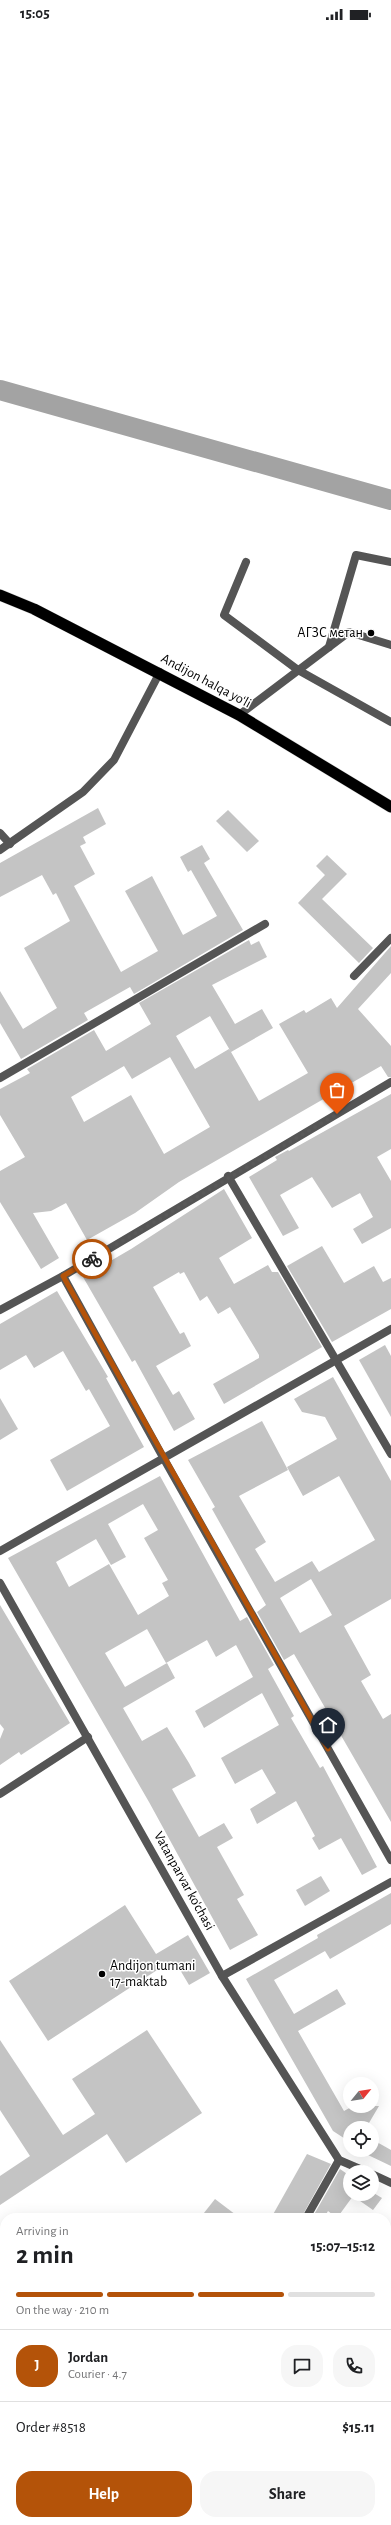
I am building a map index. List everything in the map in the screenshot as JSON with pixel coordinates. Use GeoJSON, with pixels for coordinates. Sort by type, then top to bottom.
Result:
{"type":"FeatureCollection","features":[{"type":"Feature","properties":{"kind":"highway","name":"Andijon halqa yo‘li"},"geometry":{"type":"LineString","coordinates":[[0,595],[34,609],[160,672],[239,715],[391,807]]}},
{"type":"Feature","properties":{"kind":"lane"},"geometry":{"type":"LineString","coordinates":[[329,647],[356,555],[391,562]]}},
{"type":"Feature","properties":{"kind":"lane"},"geometry":{"type":"LineString","coordinates":[[246,562],[224,615],[298,670],[391,722]]}},
{"type":"Feature","properties":{"kind":"lane"},"geometry":{"type":"LineString","coordinates":[[239,715],[349,632],[391,645]]}},
{"type":"Feature","properties":{"kind":"lane"},"geometry":{"type":"LineString","coordinates":[[0,850],[83,792],[114,760],[160,672]]}},
{"type":"Feature","properties":{"kind":"lane"},"geometry":{"type":"LineString","coordinates":[[0,833],[10,844]]}},
{"type":"Feature","properties":{"kind":"lane"},"geometry":{"type":"LineString","coordinates":[[0,1078],[265,924]]}},
{"type":"Feature","properties":{"kind":"lane"},"geometry":{"type":"LineString","coordinates":[[354,976],[391,938]]}},
{"type":"Feature","properties":{"kind":"lane"},"geometry":{"type":"LineString","coordinates":[[0,1310],[63,1276],[228,1176],[391,1082]]}},
{"type":"Feature","properties":{"kind":"lane"},"geometry":{"type":"LineString","coordinates":[[228,1176],[338,1360],[391,1454]]}},
{"type":"Feature","properties":{"kind":"lane"},"geometry":{"type":"LineString","coordinates":[[63,1276],[164,1459],[391,1860]]}},
{"type":"Feature","properties":{"kind":"lane"},"geometry":{"type":"LineString","coordinates":[[0,1551],[391,1329]]}},
{"type":"Feature","properties":{"kind":"lane","name":"Vatanparvar ko'chasi"},"geometry":{"type":"LineString","coordinates":[[0,1583],[222,1976],[339,2160]]}},
{"type":"Feature","properties":{"kind":"lane"},"geometry":{"type":"LineString","coordinates":[[0,1794],[88,1738]]}},
{"type":"Feature","properties":{"kind":"lane"},"geometry":{"type":"LineString","coordinates":[[222,1976],[391,1882]]}},
{"type":"Feature","properties":{"kind":"lane"},"geometry":{"type":"LineString","coordinates":[[309,2213],[339,2160],[351,2165]]}},
{"type":"Feature","properties":{"kind":"lane"},"geometry":{"type":"LineString","coordinates":[[379,2177],[391,2183]]}},
{"type":"Feature","properties":{"kind":"building"},"geometry":{"type":"Polygon","coordinates":[[[98,808],[106,824],[83,837],[86,843],[80,846],[95,874],[74,886],[121,972],[158,951],[125,891],[152,876],[183,935],[217,916],[191,870],[188,872],[180,857],[202,845],[210,859],[204,863],[243,930],[134,994],[130,987],[84,1013],[88,1020],[21,1059],[0,1023],[0,991],[23,1029],[57,1008],[24,948],[70,921],[56,893],[53,895],[42,875],[0,897],[0,863],[98,808]]]}},
{"type":"Feature","properties":{"kind":"building"},"geometry":{"type":"Polygon","coordinates":[[[228,810],[259,841],[247,852],[216,821],[228,810]]]}},
{"type":"Feature","properties":{"kind":"building"},"geometry":{"type":"Polygon","coordinates":[[[327,855],[347,874],[322,899],[373,948],[359,963],[298,903],[325,875],[316,866],[327,855]]]}},
{"type":"Feature","properties":{"kind":"building"},"geometry":{"type":"Polygon","coordinates":[[[249,940],[251,945],[259,941],[267,957],[212,985],[235,1024],[262,1009],[273,1028],[231,1052],[259,1101],[308,1073],[279,1024],[304,1010],[306,1013],[331,998],[337,1008],[391,946],[391,973],[358,1009],[391,1046],[391,1077],[388,1077],[381,1066],[179,1182],[135,1213],[87,1240],[66,1203],[51,1211],[33,1213],[59,1258],[41,1269],[0,1202],[0,1171],[25,1157],[0,1115],[0,1089],[30,1073],[27,1069],[94,1030],[106,1051],[151,1024],[139,1003],[249,940]],[[210,1016],[176,1036],[195,1069],[229,1049],[231,1052],[210,1016]],[[170,1057],[132,1079],[124,1066],[71,1097],[84,1122],[131,1095],[164,1154],[210,1127],[170,1057]]]}},
{"type":"Feature","properties":{"kind":"building"},"geometry":{"type":"Polygon","coordinates":[[[391,1094],[391,1149],[377,1157],[391,1181],[391,1228],[362,1244],[353,1229],[373,1217],[360,1193],[332,1208],[312,1177],[280,1195],[299,1228],[283,1236],[249,1177],[277,1160],[275,1157],[288,1150],[289,1151],[391,1094]]]}},
{"type":"Feature","properties":{"kind":"building"},"geometry":{"type":"Polygon","coordinates":[[[224,1189],[252,1238],[219,1258],[234,1284],[268,1265],[272,1272],[278,1272],[322,1347],[224,1404],[213,1384],[259,1358],[259,1355],[230,1307],[218,1314],[207,1296],[200,1301],[184,1272],[180,1274],[179,1272],[153,1287],[180,1334],[184,1332],[191,1346],[156,1366],[173,1395],[179,1391],[195,1419],[174,1431],[135,1360],[132,1362],[83,1277],[131,1249],[224,1189]]]}},
{"type":"Feature","properties":{"kind":"building"},"geometry":{"type":"Polygon","coordinates":[[[322,1246],[344,1283],[374,1266],[383,1282],[391,1278],[391,1309],[332,1342],[287,1266],[322,1246]]]}},
{"type":"Feature","properties":{"kind":"building"},"geometry":{"type":"Polygon","coordinates":[[[57,1291],[108,1377],[106,1378],[144,1447],[67,1491],[50,1460],[110,1426],[89,1389],[86,1391],[63,1351],[34,1368],[26,1355],[0,1370],[0,1324],[57,1291]]]}},
{"type":"Feature","properties":{"kind":"building"},"geometry":{"type":"Polygon","coordinates":[[[385,1345],[391,1356],[391,1417],[359,1360],[385,1345]]]}},
{"type":"Feature","properties":{"kind":"building"},"geometry":{"type":"Polygon","coordinates":[[[333,1377],[391,1481],[391,1599],[344,1626],[371,1675],[361,1681],[383,1719],[391,1714],[391,1822],[294,1654],[284,1660],[257,1612],[266,1605],[212,1509],[215,1507],[188,1460],[262,1421],[288,1470],[239,1496],[266,1542],[255,1549],[275,1582],[312,1561],[319,1572],[375,1540],[339,1476],[303,1496],[287,1467],[337,1439],[325,1417],[302,1412],[294,1399],[333,1377]],[[311,1579],[280,1598],[300,1633],[332,1615],[311,1579]]]}},
{"type":"Feature","properties":{"kind":"building"},"geometry":{"type":"Polygon","coordinates":[[[0,1398],[18,1429],[0,1440],[0,1398]]]}},
{"type":"Feature","properties":{"kind":"building"},"geometry":{"type":"Polygon","coordinates":[[[160,1476],[240,1621],[247,1617],[274,1665],[268,1669],[294,1716],[291,1718],[320,1768],[323,1766],[377,1867],[362,1875],[341,1838],[319,1850],[312,1838],[315,1836],[296,1801],[257,1824],[250,1809],[276,1793],[262,1769],[235,1784],[221,1758],[279,1725],[262,1693],[204,1728],[195,1711],[253,1677],[236,1645],[216,1657],[207,1640],[166,1663],[147,1629],[105,1653],[125,1687],[167,1663],[175,1678],[123,1708],[142,1741],[167,1727],[189,1763],[196,1776],[172,1789],[199,1837],[224,1823],[233,1838],[217,1847],[244,1895],[237,1899],[258,1935],[230,1950],[149,1802],[8,1558],[160,1476]],[[143,1504],[108,1524],[126,1557],[111,1565],[96,1539],[56,1562],[69,1587],[109,1564],[138,1615],[169,1596],[162,1583],[168,1580],[144,1538],[158,1530],[143,1504]]]}},
{"type":"Feature","properties":{"kind":"building"},"geometry":{"type":"Polygon","coordinates":[[[0,1605],[70,1723],[21,1755],[19,1752],[0,1765],[0,1739],[4,1729],[0,1724],[0,1605]]]}},
{"type":"Feature","properties":{"kind":"building"},"geometry":{"type":"Polygon","coordinates":[[[321,1876],[330,1891],[305,1906],[296,1890],[321,1876]]]}},
{"type":"Feature","properties":{"kind":"building"},"geometry":{"type":"Polygon","coordinates":[[[391,1893],[391,1924],[330,1959],[325,1951],[274,1980],[294,2014],[337,1989],[346,2004],[298,2031],[343,2109],[343,2113],[375,2113],[370,2121],[343,2121],[343,2137],[333,2131],[246,1979],[318,1938],[317,1935],[391,1893]]]}},
{"type":"Feature","properties":{"kind":"building"},"geometry":{"type":"Polygon","coordinates":[[[125,1905],[156,1954],[188,1935],[210,1973],[189,1985],[176,1963],[173,1964],[171,1961],[48,2041],[9,1981],[125,1905]]]}},
{"type":"Feature","properties":{"kind":"building"},"geometry":{"type":"Polygon","coordinates":[[[147,2030],[202,2113],[126,2163],[107,2134],[0,2205],[0,2176],[30,2156],[0,2110],[0,2040],[63,2135],[95,2114],[72,2079],[147,2030]]]}},
{"type":"Feature","properties":{"kind":"building"},"geometry":{"type":"Polygon","coordinates":[[[379,2143],[391,2150],[391,2166],[372,2157],[379,2157],[379,2143]]]}},
{"type":"Feature","properties":{"kind":"building"},"geometry":{"type":"Polygon","coordinates":[[[307,2154],[331,2164],[304,2213],[274,2213],[307,2154]]]}},
{"type":"Feature","properties":{"kind":"building"},"geometry":{"type":"Polygon","coordinates":[[[340,2169],[343,2171],[343,2201],[349,2201],[341,2213],[331,2213],[328,2211],[327,2213],[315,2213],[340,2169]]]}},
{"type":"Feature","properties":{"kind":"building"},"geometry":{"type":"Polygon","coordinates":[[[379,2196],[382,2198],[373,2210],[360,2201],[379,2201],[379,2196]]]}},
{"type":"Feature","properties":{"kind":"building"},"geometry":{"type":"Polygon","coordinates":[[[215,2199],[233,2213],[204,2213],[215,2199]]]}},
{"type":"Feature","properties":{"kind":"waterway"},"geometry":{"type":"LineString","coordinates":[[0,390],[391,500]]}},
{"type":"Feature","properties":{"kind":"way so far"},"geometry":{"type":"LineString","coordinates":[[92,1259],[228,1176],[337,1114]]}},
{"type":"Feature","properties":{"kind":"place","name":"АГЗС метан"},"geometry":{"type":"Point","coordinates":[371,633]}},
{"type":"Feature","properties":{"kind":"place","name":"Andijon tumani 17-maktab"},"geometry":{"type":"Point","coordinates":[102,1974]}},
{"type":"Feature","properties":{"kind":"route"},"geometry":{"type":"LineString","coordinates":[[92,1259],[63,1276],[164,1459],[328,1749]]}}]}
